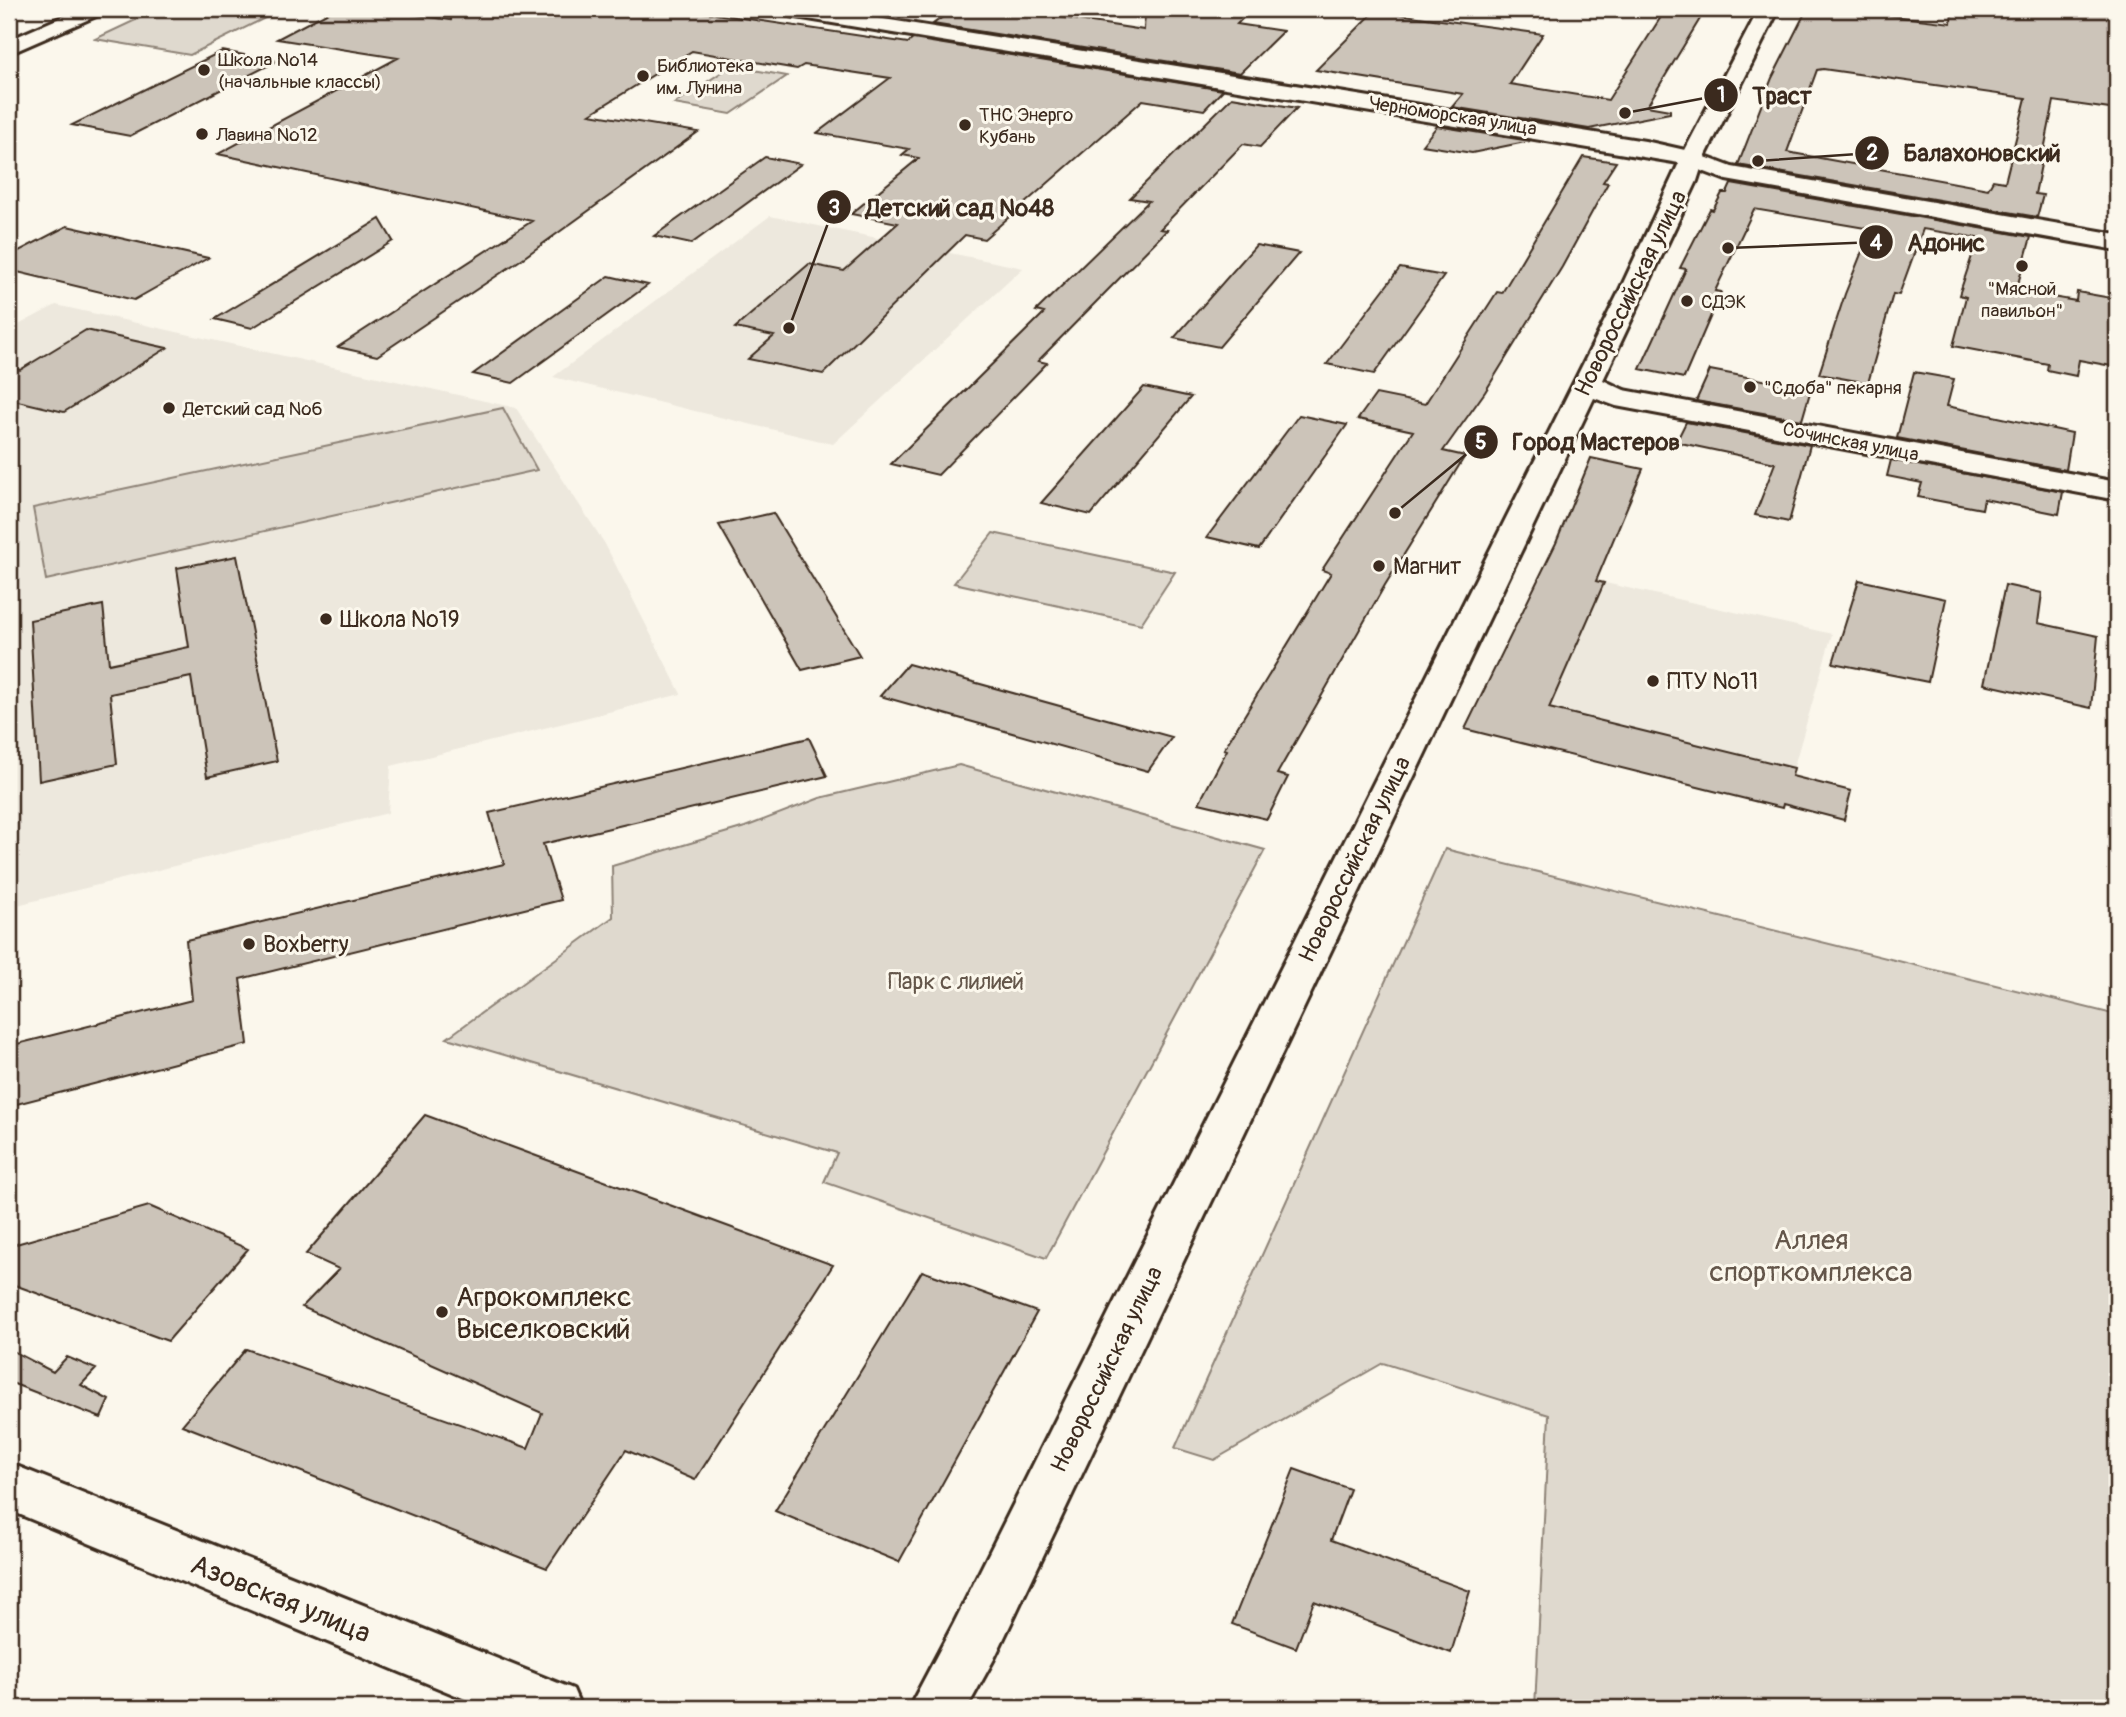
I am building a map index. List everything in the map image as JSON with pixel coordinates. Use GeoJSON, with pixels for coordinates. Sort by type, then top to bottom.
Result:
{"type":"FeatureCollection","features":[{"type":"Feature","properties":{"kind":"main road"},"geometry":{"type":"LineString","coordinates":[[9,48],[96,9]]}},
{"type":"Feature","properties":{"kind":"main road","name":"Черноморская улица"},"geometry":{"type":"LineString","coordinates":[[784,9],[1356,99],[1645,148],[1692,159],[1726,173],[2117,242]]}},
{"type":"Feature","properties":{"kind":"main road","name":"Новороссийская улица"},"geometry":{"type":"LineString","coordinates":[[937,1708],[980,1629],[1346,872],[1587,384],[1685,181],[1692,159],[1769,9]]}},
{"type":"Feature","properties":{"kind":"main road","name":"Сочинская улица"},"geometry":{"type":"LineString","coordinates":[[1587,384],[1616,397],[2117,491]]}},
{"type":"Feature","properties":{"kind":"main road","name":"Азовская улица"},"geometry":{"type":"LineString","coordinates":[[9,1486],[553,1708]]}},
{"type":"Feature","properties":{"kind":"shaded area"},"geometry":{"type":"Polygon","coordinates":[[[770,216],[1023,268],[833,444],[553,377],[770,216]]]}},
{"type":"Feature","properties":{"kind":"shaded area","name":"Школа №19"},"geometry":{"type":"Polygon","coordinates":[[[56,305],[516,408],[605,544],[681,694],[391,766],[388,813],[9,907],[9,330],[56,305]]]}},
{"type":"Feature","properties":{"kind":"shaded area","name":"ПТУ №11"},"geometry":{"type":"Polygon","coordinates":[[[1543,569],[1832,634],[1782,808],[1465,729],[1543,569]]]}},
{"type":"Feature","properties":{"kind":"green space"},"geometry":{"type":"Polygon","coordinates":[[[159,9],[283,9],[190,55],[95,39],[159,9]]]}},
{"type":"Feature","properties":{"kind":"green space"},"geometry":{"type":"Polygon","coordinates":[[[731,66],[787,76],[731,114],[674,104],[731,66]]]}},
{"type":"Feature","properties":{"kind":"green space"},"geometry":{"type":"Polygon","coordinates":[[[503,408],[537,470],[46,580],[33,508],[503,408]]]}},
{"type":"Feature","properties":{"kind":"green space"},"geometry":{"type":"Polygon","coordinates":[[[993,533],[1175,572],[1141,624],[954,583],[993,533]]]}},
{"type":"Feature","properties":{"kind":"green space","name":"Парк с лилией"},"geometry":{"type":"Polygon","coordinates":[[[959,765],[1265,850],[1046,1258],[824,1182],[837,1153],[447,1038],[613,917],[612,866],[745,827],[820,798],[959,765]]]}},
{"type":"Feature","properties":{"kind":"green space","name":"Аллея спорткомплекса"},"geometry":{"type":"Polygon","coordinates":[[[1445,849],[2117,1015],[2117,1708],[1535,1708],[1549,1415],[1383,1363],[1214,1460],[1175,1448],[1445,849]]]}},
{"type":"Feature","properties":{"kind":"building"},"geometry":{"type":"Polygon","coordinates":[[[334,9],[377,9],[451,20],[452,9],[682,9],[908,43],[913,39],[1223,90],[1204,110],[1143,100],[984,239],[965,235],[823,374],[748,359],[774,336],[735,328],[809,264],[844,271],[898,223],[851,214],[919,158],[902,155],[909,149],[817,133],[890,78],[804,65],[797,69],[692,51],[590,114],[698,132],[519,261],[377,356],[338,347],[532,221],[218,154],[398,58],[277,39],[334,9]]]}},
{"type":"Feature","properties":{"kind":"building"},"geometry":{"type":"Polygon","coordinates":[[[954,9],[992,14],[999,9],[1007,9],[1144,30],[1145,9],[1252,9],[1237,24],[1283,31],[1240,73],[933,24],[954,9]]]}},
{"type":"Feature","properties":{"kind":"building"},"geometry":{"type":"Polygon","coordinates":[[[1666,9],[1706,9],[1647,106],[1670,110],[1670,113],[1589,129],[1452,107],[1463,94],[1316,70],[1375,11],[1543,34],[1510,84],[1608,100],[1666,9]]]}},
{"type":"Feature","properties":{"kind":"building"},"geometry":{"type":"Polygon","coordinates":[[[1807,9],[1835,9],[1951,23],[1952,9],[2117,9],[2117,110],[2054,101],[2035,194],[2043,195],[2037,217],[1738,165],[1772,78],[1807,9]],[[1817,70],[1787,152],[1988,189],[1993,180],[2005,182],[2026,98],[1817,70]]]}},
{"type":"Feature","properties":{"kind":"building"},"geometry":{"type":"Polygon","coordinates":[[[222,51],[277,61],[130,136],[72,125],[222,51]]]}},
{"type":"Feature","properties":{"kind":"building"},"geometry":{"type":"Polygon","coordinates":[[[1232,97],[1297,108],[1260,147],[1243,144],[1160,229],[1167,230],[1038,361],[1047,363],[938,475],[891,464],[1044,313],[1036,311],[1149,201],[1130,198],[1232,97]]]}},
{"type":"Feature","properties":{"kind":"building"},"geometry":{"type":"Polygon","coordinates":[[[1437,126],[1530,141],[1472,153],[1422,145],[1437,126]]]}},
{"type":"Feature","properties":{"kind":"building"},"geometry":{"type":"Polygon","coordinates":[[[765,157],[801,164],[691,244],[654,236],[765,157]]]}},
{"type":"Feature","properties":{"kind":"building"},"geometry":{"type":"Polygon","coordinates":[[[1583,157],[1616,162],[1603,182],[1608,183],[1562,267],[1485,392],[1443,451],[1465,456],[1385,585],[1277,774],[1288,777],[1267,819],[1199,803],[1227,750],[1224,749],[1331,573],[1322,570],[1413,431],[1358,419],[1376,394],[1425,404],[1497,292],[1502,293],[1583,157]]]}},
{"type":"Feature","properties":{"kind":"building"},"geometry":{"type":"Polygon","coordinates":[[[1731,184],[2031,237],[2016,291],[2076,301],[2077,292],[2117,299],[2117,367],[2079,360],[2076,376],[2047,370],[2048,364],[1953,346],[1966,297],[1959,295],[1978,238],[1923,229],[1899,295],[1893,294],[1868,383],[1819,374],[1845,294],[1871,229],[1754,209],[1715,291],[1721,292],[1684,378],[1640,369],[1686,269],[1680,268],[1710,209],[1713,210],[1722,193],[1727,193],[1731,184]]]}},
{"type":"Feature","properties":{"kind":"building"},"geometry":{"type":"Polygon","coordinates":[[[380,219],[393,241],[252,328],[215,319],[380,219]]]}},
{"type":"Feature","properties":{"kind":"building"},"geometry":{"type":"Polygon","coordinates":[[[67,226],[208,258],[134,300],[9,270],[9,256],[67,226]]]}},
{"type":"Feature","properties":{"kind":"building"},"geometry":{"type":"Polygon","coordinates":[[[1256,245],[1299,253],[1219,347],[1174,338],[1256,245]]]}},
{"type":"Feature","properties":{"kind":"building"},"geometry":{"type":"Polygon","coordinates":[[[1400,268],[1444,276],[1374,374],[1327,364],[1400,268]]]}},
{"type":"Feature","properties":{"kind":"building"},"geometry":{"type":"Polygon","coordinates":[[[609,276],[648,285],[513,383],[473,374],[609,276]]]}},
{"type":"Feature","properties":{"kind":"building"},"geometry":{"type":"Polygon","coordinates":[[[86,330],[167,348],[64,412],[9,399],[9,367],[20,370],[86,330]]]}},
{"type":"Feature","properties":{"kind":"building"},"geometry":{"type":"Polygon","coordinates":[[[1710,370],[1811,389],[1802,420],[1696,401],[1710,370]]]}},
{"type":"Feature","properties":{"kind":"building"},"geometry":{"type":"Polygon","coordinates":[[[1914,372],[1954,379],[1947,406],[2072,433],[2066,470],[1897,438],[1914,372]]]}},
{"type":"Feature","properties":{"kind":"building"},"geometry":{"type":"Polygon","coordinates":[[[1144,387],[1191,397],[1091,515],[1041,503],[1144,387]]]}},
{"type":"Feature","properties":{"kind":"building"},"geometry":{"type":"Polygon","coordinates":[[[1299,415],[1347,425],[1259,549],[1207,537],[1299,415]]]}},
{"type":"Feature","properties":{"kind":"building"},"geometry":{"type":"Polygon","coordinates":[[[1686,422],[1810,445],[1789,522],[1755,515],[1775,463],[1676,442],[1686,422]]]}},
{"type":"Feature","properties":{"kind":"building"},"geometry":{"type":"Polygon","coordinates":[[[1591,458],[1643,469],[1596,581],[1604,583],[1549,708],[1794,768],[1792,776],[1851,791],[1844,820],[1783,804],[1782,808],[1465,729],[1556,543],[1591,458]]]}},
{"type":"Feature","properties":{"kind":"building"},"geometry":{"type":"Polygon","coordinates":[[[1891,460],[2063,492],[2059,514],[1984,499],[1982,509],[1918,497],[1922,483],[1887,476],[1891,460]]]}},
{"type":"Feature","properties":{"kind":"building"},"geometry":{"type":"Polygon","coordinates":[[[773,513],[860,656],[802,670],[719,525],[773,513]]]}},
{"type":"Feature","properties":{"kind":"building"},"geometry":{"type":"Polygon","coordinates":[[[237,556],[277,761],[207,777],[191,677],[110,694],[117,764],[39,781],[30,620],[103,605],[109,664],[189,647],[177,568],[237,556]]]}},
{"type":"Feature","properties":{"kind":"building"},"geometry":{"type":"Polygon","coordinates":[[[1859,580],[1946,599],[1928,682],[1833,663],[1859,580]]]}},
{"type":"Feature","properties":{"kind":"building"},"geometry":{"type":"Polygon","coordinates":[[[2005,585],[2042,593],[2038,623],[2098,636],[2091,708],[1984,684],[2005,585]]]}},
{"type":"Feature","properties":{"kind":"building"},"geometry":{"type":"Polygon","coordinates":[[[908,664],[1172,737],[1148,771],[880,696],[908,664]]]}},
{"type":"Feature","properties":{"kind":"building"},"geometry":{"type":"Polygon","coordinates":[[[809,738],[827,776],[543,844],[561,900],[240,979],[248,1044],[9,1106],[9,1046],[192,1000],[186,940],[504,864],[489,813],[809,738]]]}},
{"type":"Feature","properties":{"kind":"building"},"geometry":{"type":"Polygon","coordinates":[[[425,1115],[833,1265],[695,1480],[626,1450],[547,1568],[182,1425],[246,1349],[528,1448],[542,1413],[302,1307],[339,1269],[306,1254],[425,1115]]]}},
{"type":"Feature","properties":{"kind":"building"},"geometry":{"type":"Polygon","coordinates":[[[149,1206],[248,1249],[168,1341],[9,1283],[9,1246],[149,1206]]]}},
{"type":"Feature","properties":{"kind":"building"},"geometry":{"type":"Polygon","coordinates":[[[922,1271],[1037,1312],[899,1562],[775,1511],[922,1271]]]}},
{"type":"Feature","properties":{"kind":"building"},"geometry":{"type":"Polygon","coordinates":[[[9,1349],[53,1372],[67,1357],[96,1369],[81,1385],[109,1400],[101,1418],[9,1382],[9,1349]]]}},
{"type":"Feature","properties":{"kind":"building"},"geometry":{"type":"Polygon","coordinates":[[[1294,1469],[1350,1489],[1331,1540],[1470,1591],[1451,1653],[1314,1601],[1296,1648],[1232,1624],[1294,1469]]]}},
{"type":"Feature","properties":{"kind":"place","name":"Школа №14 (начальные классы)"},"geometry":{"type":"Point","coordinates":[204,70]}},
{"type":"Feature","properties":{"kind":"place","name":"Библиотека им. Лунина"},"geometry":{"type":"Point","coordinates":[643,76]}},
{"type":"Feature","properties":{"kind":"place","name":"Траст"},"geometry":{"type":"Point","coordinates":[1625,113]}},
{"type":"Feature","properties":{"kind":"place","name":"ТНС Энерго Кубань"},"geometry":{"type":"Point","coordinates":[965,125]}},
{"type":"Feature","properties":{"kind":"place","name":"Лавина №12"},"geometry":{"type":"Point","coordinates":[202,134]}},
{"type":"Feature","properties":{"kind":"place","name":"Балахоновский"},"geometry":{"type":"Point","coordinates":[1758,161]}},
{"type":"Feature","properties":{"kind":"place","name":"Адонис"},"geometry":{"type":"Point","coordinates":[1728,248]}},
{"type":"Feature","properties":{"kind":"place","name":"\"Мясной павильон\""},"geometry":{"type":"Point","coordinates":[2022,266]}},
{"type":"Feature","properties":{"kind":"place","name":"СДЭК"},"geometry":{"type":"Point","coordinates":[1687,301]}},
{"type":"Feature","properties":{"kind":"place","name":"Детский сад №48"},"geometry":{"type":"Point","coordinates":[789,328]}},
{"type":"Feature","properties":{"kind":"place","name":"\"Сдоба\" пекарня"},"geometry":{"type":"Point","coordinates":[1750,387]}},
{"type":"Feature","properties":{"kind":"place","name":"Детский сад №6"},"geometry":{"type":"Point","coordinates":[169,408]}},
{"type":"Feature","properties":{"kind":"place","name":"Город Мастеров"},"geometry":{"type":"Point","coordinates":[1395,513]}},
{"type":"Feature","properties":{"kind":"place","name":"Магнит"},"geometry":{"type":"Point","coordinates":[1379,566]}},
{"type":"Feature","properties":{"kind":"place","name":"Школа №19"},"geometry":{"type":"Point","coordinates":[326,619]}},
{"type":"Feature","properties":{"kind":"place","name":"ПТУ №11"},"geometry":{"type":"Point","coordinates":[1653,681]}},
{"type":"Feature","properties":{"kind":"place","name":"Boxberry"},"geometry":{"type":"Point","coordinates":[249,944]}},
{"type":"Feature","properties":{"kind":"place","name":"Агрокомплекс Выселковский"},"geometry":{"type":"Point","coordinates":[442,1312]}}]}
